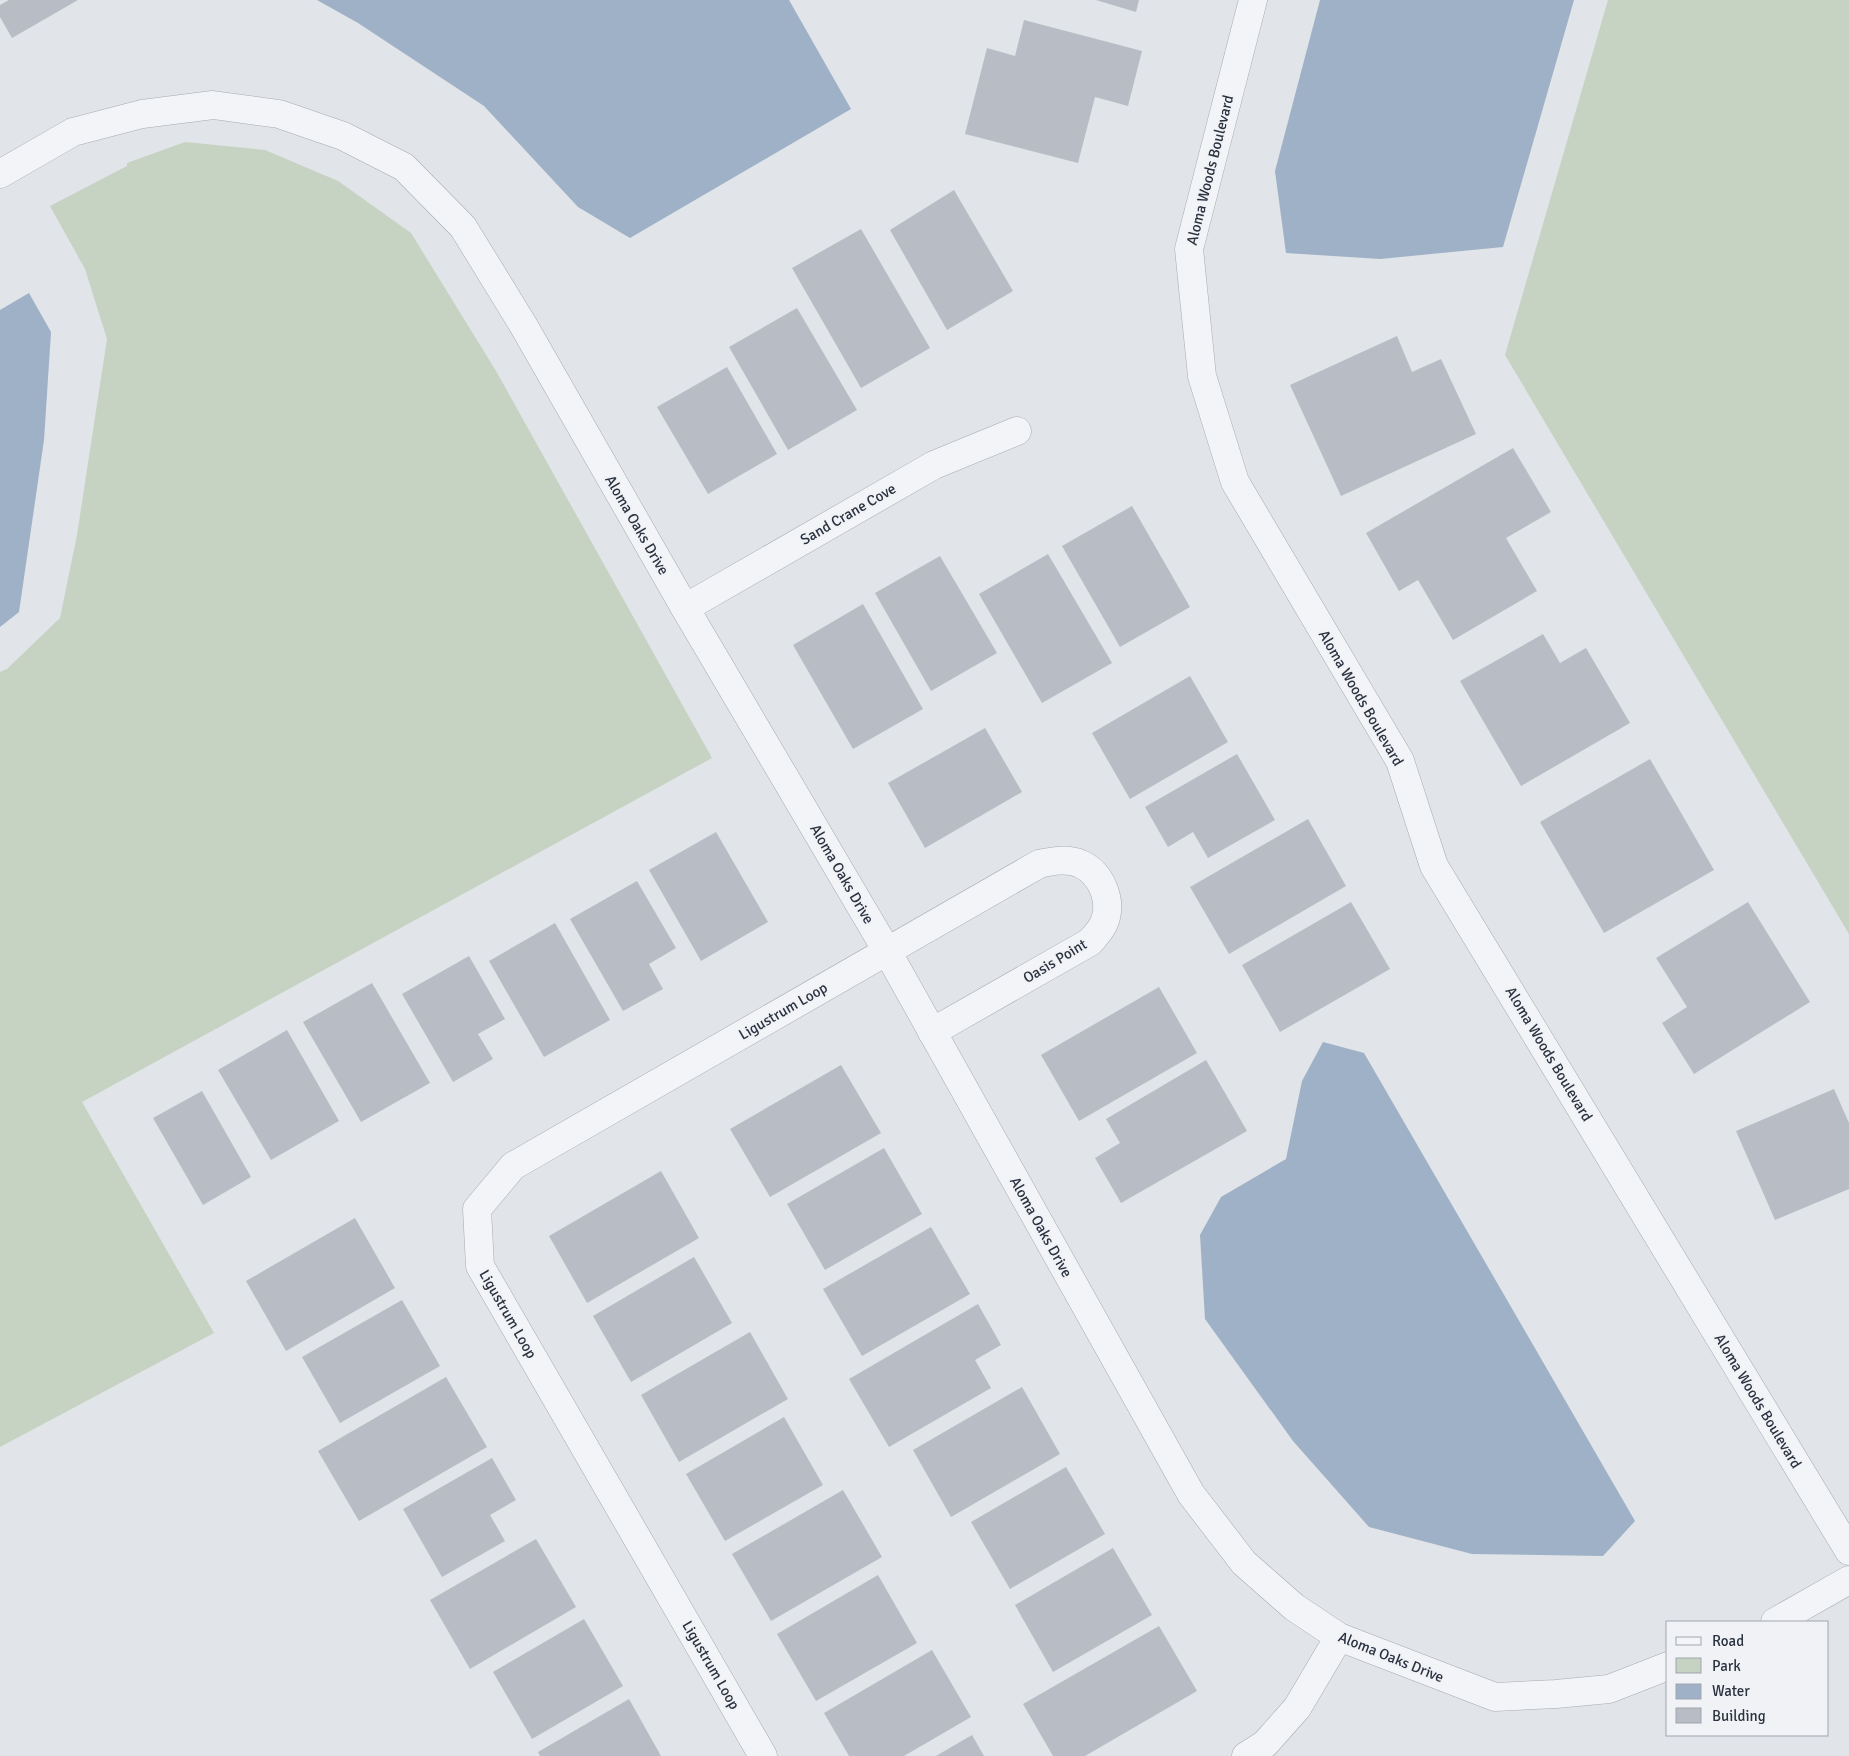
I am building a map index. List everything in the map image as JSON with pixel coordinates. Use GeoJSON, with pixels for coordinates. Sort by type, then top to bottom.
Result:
{"type":"FeatureCollection","features":[{"type":"Feature","properties":{"kind":"street","name":"Aloma Woods Boulevard"},"geometry":{"type":"LineString","coordinates":[[1253,0],[1190,250],[1202,376],[1235,482],[1400,761],[1434,866],[1849,1551]]}},
{"type":"Feature","properties":{"kind":"street","name":"Aloma Oaks Drive"},"geometry":{"type":"LineString","coordinates":[[0,174],[73,132],[142,114],[213,105],[279,114],[344,136],[404,167],[463,227],[522,323],[685,608],[887,951],[1191,1494],[1244,1563],[1294,1607],[1339,1637],[1495,1698],[1609,1689],[1666,1667]]}},
{"type":"Feature","properties":{"kind":"street","name":"Sand Crane Cove"},"geometry":{"type":"LineString","coordinates":[[685,608],[934,465],[1017,432]]}},
{"type":"Feature","properties":{"kind":"street","name":"Oasis Point"},"geometry":{"type":"LineString","coordinates":[[887,951],[1039,864],[1060,860],[1081,864],[1097,877],[1105,893],[1108,910],[1104,925],[1090,942],[932,1032]]}},
{"type":"Feature","properties":{"kind":"street","name":"Ligustrum Loop"},"geometry":{"type":"LineString","coordinates":[[763,1756],[480,1266],[477,1210],[513,1166],[887,951]]}},
{"type":"Feature","properties":{"kind":"street"},"geometry":{"type":"LineString","coordinates":[[1777,1621],[1849,1580]]}},
{"type":"Feature","properties":{"kind":"street"},"geometry":{"type":"LineString","coordinates":[[1246,1756],[1265,1744],[1297,1708],[1339,1637]]}},
{"type":"Feature","properties":{"kind":"green space"},"geometry":{"type":"Polygon","coordinates":[[[1608,0],[1849,0],[1849,934],[1505,355],[1608,0]]]}},
{"type":"Feature","properties":{"kind":"green space"},"geometry":{"type":"Polygon","coordinates":[[[185,142],[265,150],[338,181],[411,233],[496,371],[712,758],[82,1102],[214,1333],[0,1447],[0,672],[7,669],[60,618],[77,535],[107,339],[85,269],[50,206],[127,166],[127,163],[185,142]]]}},
{"type":"Feature","properties":{"kind":"water"},"geometry":{"type":"Polygon","coordinates":[[[317,0],[789,0],[851,109],[630,238],[578,207],[484,106],[358,23],[317,0]]]}},
{"type":"Feature","properties":{"kind":"water"},"geometry":{"type":"Polygon","coordinates":[[[1320,0],[1574,0],[1503,247],[1380,259],[1286,253],[1275,171],[1320,0]]]}},
{"type":"Feature","properties":{"kind":"water"},"geometry":{"type":"Polygon","coordinates":[[[29,293],[51,332],[44,440],[19,612],[0,627],[0,310],[29,293]]]}},
{"type":"Feature","properties":{"kind":"water"},"geometry":{"type":"Polygon","coordinates":[[[1323,1042],[1364,1053],[1635,1521],[1603,1556],[1472,1554],[1369,1527],[1293,1441],[1205,1319],[1200,1235],[1221,1197],[1286,1159],[1302,1081],[1323,1042]]]}},
{"type":"Feature","properties":{"kind":"building"},"geometry":{"type":"Polygon","coordinates":[[[9,0],[78,0],[12,38],[0,17],[0,5],[9,0]]]}},
{"type":"Feature","properties":{"kind":"building"},"geometry":{"type":"Polygon","coordinates":[[[1096,0],[1139,0],[1136,12],[1096,0]]]}},
{"type":"Feature","properties":{"kind":"building"},"geometry":{"type":"Polygon","coordinates":[[[1024,20],[1142,51],[1128,106],[1095,97],[1078,163],[965,134],[987,48],[1015,56],[1024,20]]]}},
{"type":"Feature","properties":{"kind":"building"},"geometry":{"type":"Polygon","coordinates":[[[954,190],[1013,291],[947,330],[890,230],[954,190]]]}},
{"type":"Feature","properties":{"kind":"building"},"geometry":{"type":"Polygon","coordinates":[[[861,229],[930,348],[861,388],[792,268],[861,229]]]}},
{"type":"Feature","properties":{"kind":"building"},"geometry":{"type":"Polygon","coordinates":[[[797,308],[857,410],[788,450],[729,347],[797,308]]]}},
{"type":"Feature","properties":{"kind":"building"},"geometry":{"type":"Polygon","coordinates":[[[1397,336],[1412,372],[1441,359],[1476,434],[1341,496],[1290,385],[1397,336]]]}},
{"type":"Feature","properties":{"kind":"building"},"geometry":{"type":"Polygon","coordinates":[[[727,367],[777,454],[708,494],[657,407],[727,367]]]}},
{"type":"Feature","properties":{"kind":"building"},"geometry":{"type":"Polygon","coordinates":[[[1513,448],[1551,512],[1506,538],[1537,591],[1453,640],[1418,580],[1399,591],[1366,533],[1513,448]]]}},
{"type":"Feature","properties":{"kind":"building"},"geometry":{"type":"Polygon","coordinates":[[[1132,506],[1190,607],[1120,647],[1062,546],[1132,506]]]}},
{"type":"Feature","properties":{"kind":"building"},"geometry":{"type":"Polygon","coordinates":[[[1048,554],[1112,663],[1042,703],[979,594],[1048,554]]]}},
{"type":"Feature","properties":{"kind":"building"},"geometry":{"type":"Polygon","coordinates":[[[940,556],[997,653],[931,691],[875,593],[940,556]]]}},
{"type":"Feature","properties":{"kind":"building"},"geometry":{"type":"Polygon","coordinates":[[[863,604],[923,709],[853,749],[793,645],[863,604]]]}},
{"type":"Feature","properties":{"kind":"building"},"geometry":{"type":"Polygon","coordinates":[[[1543,634],[1560,663],[1586,648],[1630,723],[1521,786],[1460,681],[1543,634]]]}},
{"type":"Feature","properties":{"kind":"building"},"geometry":{"type":"Polygon","coordinates":[[[1190,676],[1228,742],[1130,799],[1092,733],[1190,676]]]}},
{"type":"Feature","properties":{"kind":"building"},"geometry":{"type":"Polygon","coordinates":[[[985,728],[1022,792],[925,848],[888,783],[985,728]]]}},
{"type":"Feature","properties":{"kind":"building"},"geometry":{"type":"Polygon","coordinates":[[[1237,754],[1275,820],[1208,858],[1193,832],[1168,847],[1145,807],[1237,754]]]}},
{"type":"Feature","properties":{"kind":"building"},"geometry":{"type":"Polygon","coordinates":[[[1650,759],[1714,870],[1604,933],[1540,822],[1650,759]]]}},
{"type":"Feature","properties":{"kind":"building"},"geometry":{"type":"Polygon","coordinates":[[[1308,819],[1346,886],[1229,954],[1190,887],[1308,819]]]}},
{"type":"Feature","properties":{"kind":"building"},"geometry":{"type":"Polygon","coordinates":[[[716,832],[768,922],[701,961],[649,870],[716,832]]]}},
{"type":"Feature","properties":{"kind":"building"},"geometry":{"type":"Polygon","coordinates":[[[637,881],[676,948],[649,964],[663,989],[623,1011],[570,919],[637,881]]]}},
{"type":"Feature","properties":{"kind":"building"},"geometry":{"type":"Polygon","coordinates":[[[1351,902],[1390,969],[1280,1032],[1242,965],[1351,902]]]}},
{"type":"Feature","properties":{"kind":"building"},"geometry":{"type":"Polygon","coordinates":[[[1748,902],[1810,1002],[1694,1074],[1662,1023],[1687,1007],[1656,958],[1748,902]]]}},
{"type":"Feature","properties":{"kind":"building"},"geometry":{"type":"Polygon","coordinates":[[[555,923],[610,1020],[544,1057],[489,961],[555,923]]]}},
{"type":"Feature","properties":{"kind":"building"},"geometry":{"type":"Polygon","coordinates":[[[469,956],[505,1019],[478,1034],[493,1059],[453,1082],[402,994],[469,956]]]}},
{"type":"Feature","properties":{"kind":"building"},"geometry":{"type":"Polygon","coordinates":[[[372,983],[430,1083],[361,1122],[303,1022],[372,983]]]}},
{"type":"Feature","properties":{"kind":"building"},"geometry":{"type":"Polygon","coordinates":[[[1159,987],[1197,1053],[1079,1121],[1041,1055],[1159,987]]]}},
{"type":"Feature","properties":{"kind":"building"},"geometry":{"type":"Polygon","coordinates":[[[287,1030],[339,1121],[271,1160],[218,1070],[287,1030]]]}},
{"type":"Feature","properties":{"kind":"building"},"geometry":{"type":"Polygon","coordinates":[[[1206,1060],[1247,1131],[1121,1203],[1095,1158],[1120,1143],[1106,1119],[1206,1060]]]}},
{"type":"Feature","properties":{"kind":"building"},"geometry":{"type":"Polygon","coordinates":[[[841,1065],[881,1133],[770,1197],[730,1129],[841,1065]]]}},
{"type":"Feature","properties":{"kind":"building"},"geometry":{"type":"Polygon","coordinates":[[[1834,1089],[1849,1123],[1849,1189],[1775,1220],[1736,1131],[1834,1089]]]}},
{"type":"Feature","properties":{"kind":"building"},"geometry":{"type":"Polygon","coordinates":[[[202,1091],[251,1177],[203,1205],[153,1118],[202,1091]]]}},
{"type":"Feature","properties":{"kind":"building"},"geometry":{"type":"Polygon","coordinates":[[[884,1148],[922,1214],[825,1270],[787,1204],[884,1148]]]}},
{"type":"Feature","properties":{"kind":"building"},"geometry":{"type":"Polygon","coordinates":[[[661,1171],[699,1238],[587,1303],[549,1236],[661,1171]]]}},
{"type":"Feature","properties":{"kind":"building"},"geometry":{"type":"Polygon","coordinates":[[[355,1218],[395,1288],[286,1351],[246,1281],[355,1218]]]}},
{"type":"Feature","properties":{"kind":"building"},"geometry":{"type":"Polygon","coordinates":[[[931,1227],[970,1294],[862,1356],[823,1289],[931,1227]]]}},
{"type":"Feature","properties":{"kind":"building"},"geometry":{"type":"Polygon","coordinates":[[[694,1257],[732,1323],[631,1382],[593,1316],[694,1257]]]}},
{"type":"Feature","properties":{"kind":"building"},"geometry":{"type":"Polygon","coordinates":[[[402,1300],[440,1366],[340,1423],[302,1357],[402,1300]]]}},
{"type":"Feature","properties":{"kind":"building"},"geometry":{"type":"Polygon","coordinates":[[[978,1304],[1001,1345],[975,1360],[991,1388],[889,1447],[849,1379],[978,1304]]]}},
{"type":"Feature","properties":{"kind":"building"},"geometry":{"type":"Polygon","coordinates":[[[750,1332],[788,1399],[679,1462],[641,1395],[750,1332]]]}},
{"type":"Feature","properties":{"kind":"building"},"geometry":{"type":"Polygon","coordinates":[[[446,1377],[487,1447],[359,1521],[318,1451],[446,1377]]]}},
{"type":"Feature","properties":{"kind":"building"},"geometry":{"type":"Polygon","coordinates":[[[1022,1387],[1060,1454],[951,1517],[913,1450],[1022,1387]]]}},
{"type":"Feature","properties":{"kind":"building"},"geometry":{"type":"Polygon","coordinates":[[[784,1417],[823,1485],[725,1541],[686,1474],[784,1417]]]}},
{"type":"Feature","properties":{"kind":"building"},"geometry":{"type":"Polygon","coordinates":[[[492,1458],[516,1500],[490,1515],[505,1541],[442,1577],[403,1509],[492,1458]]]}},
{"type":"Feature","properties":{"kind":"building"},"geometry":{"type":"Polygon","coordinates":[[[1066,1467],[1105,1534],[1010,1589],[971,1522],[1066,1467]]]}},
{"type":"Feature","properties":{"kind":"building"},"geometry":{"type":"Polygon","coordinates":[[[843,1490],[882,1557],[771,1621],[732,1554],[843,1490]]]}},
{"type":"Feature","properties":{"kind":"building"},"geometry":{"type":"Polygon","coordinates":[[[536,1539],[576,1607],[470,1669],[430,1600],[536,1539]]]}},
{"type":"Feature","properties":{"kind":"building"},"geometry":{"type":"Polygon","coordinates":[[[1113,1548],[1152,1615],[1053,1672],[1015,1605],[1113,1548]]]}},
{"type":"Feature","properties":{"kind":"building"},"geometry":{"type":"Polygon","coordinates":[[[878,1575],[917,1643],[816,1701],[777,1634],[878,1575]]]}},
{"type":"Feature","properties":{"kind":"building"},"geometry":{"type":"Polygon","coordinates":[[[584,1619],[623,1686],[532,1739],[493,1672],[584,1619]]]}},
{"type":"Feature","properties":{"kind":"building"},"geometry":{"type":"Polygon","coordinates":[[[1159,1626],[1197,1691],[1085,1756],[1053,1756],[1023,1704],[1159,1626]]]}},
{"type":"Feature","properties":{"kind":"building"},"geometry":{"type":"Polygon","coordinates":[[[932,1650],[971,1717],[904,1756],[849,1756],[824,1713],[932,1650]]]}},
{"type":"Feature","properties":{"kind":"building"},"geometry":{"type":"Polygon","coordinates":[[[629,1699],[661,1756],[540,1756],[538,1752],[629,1699]]]}},
{"type":"Feature","properties":{"kind":"building"},"geometry":{"type":"Polygon","coordinates":[[[972,1735],[984,1756],[936,1756],[972,1735]]]}}]}
